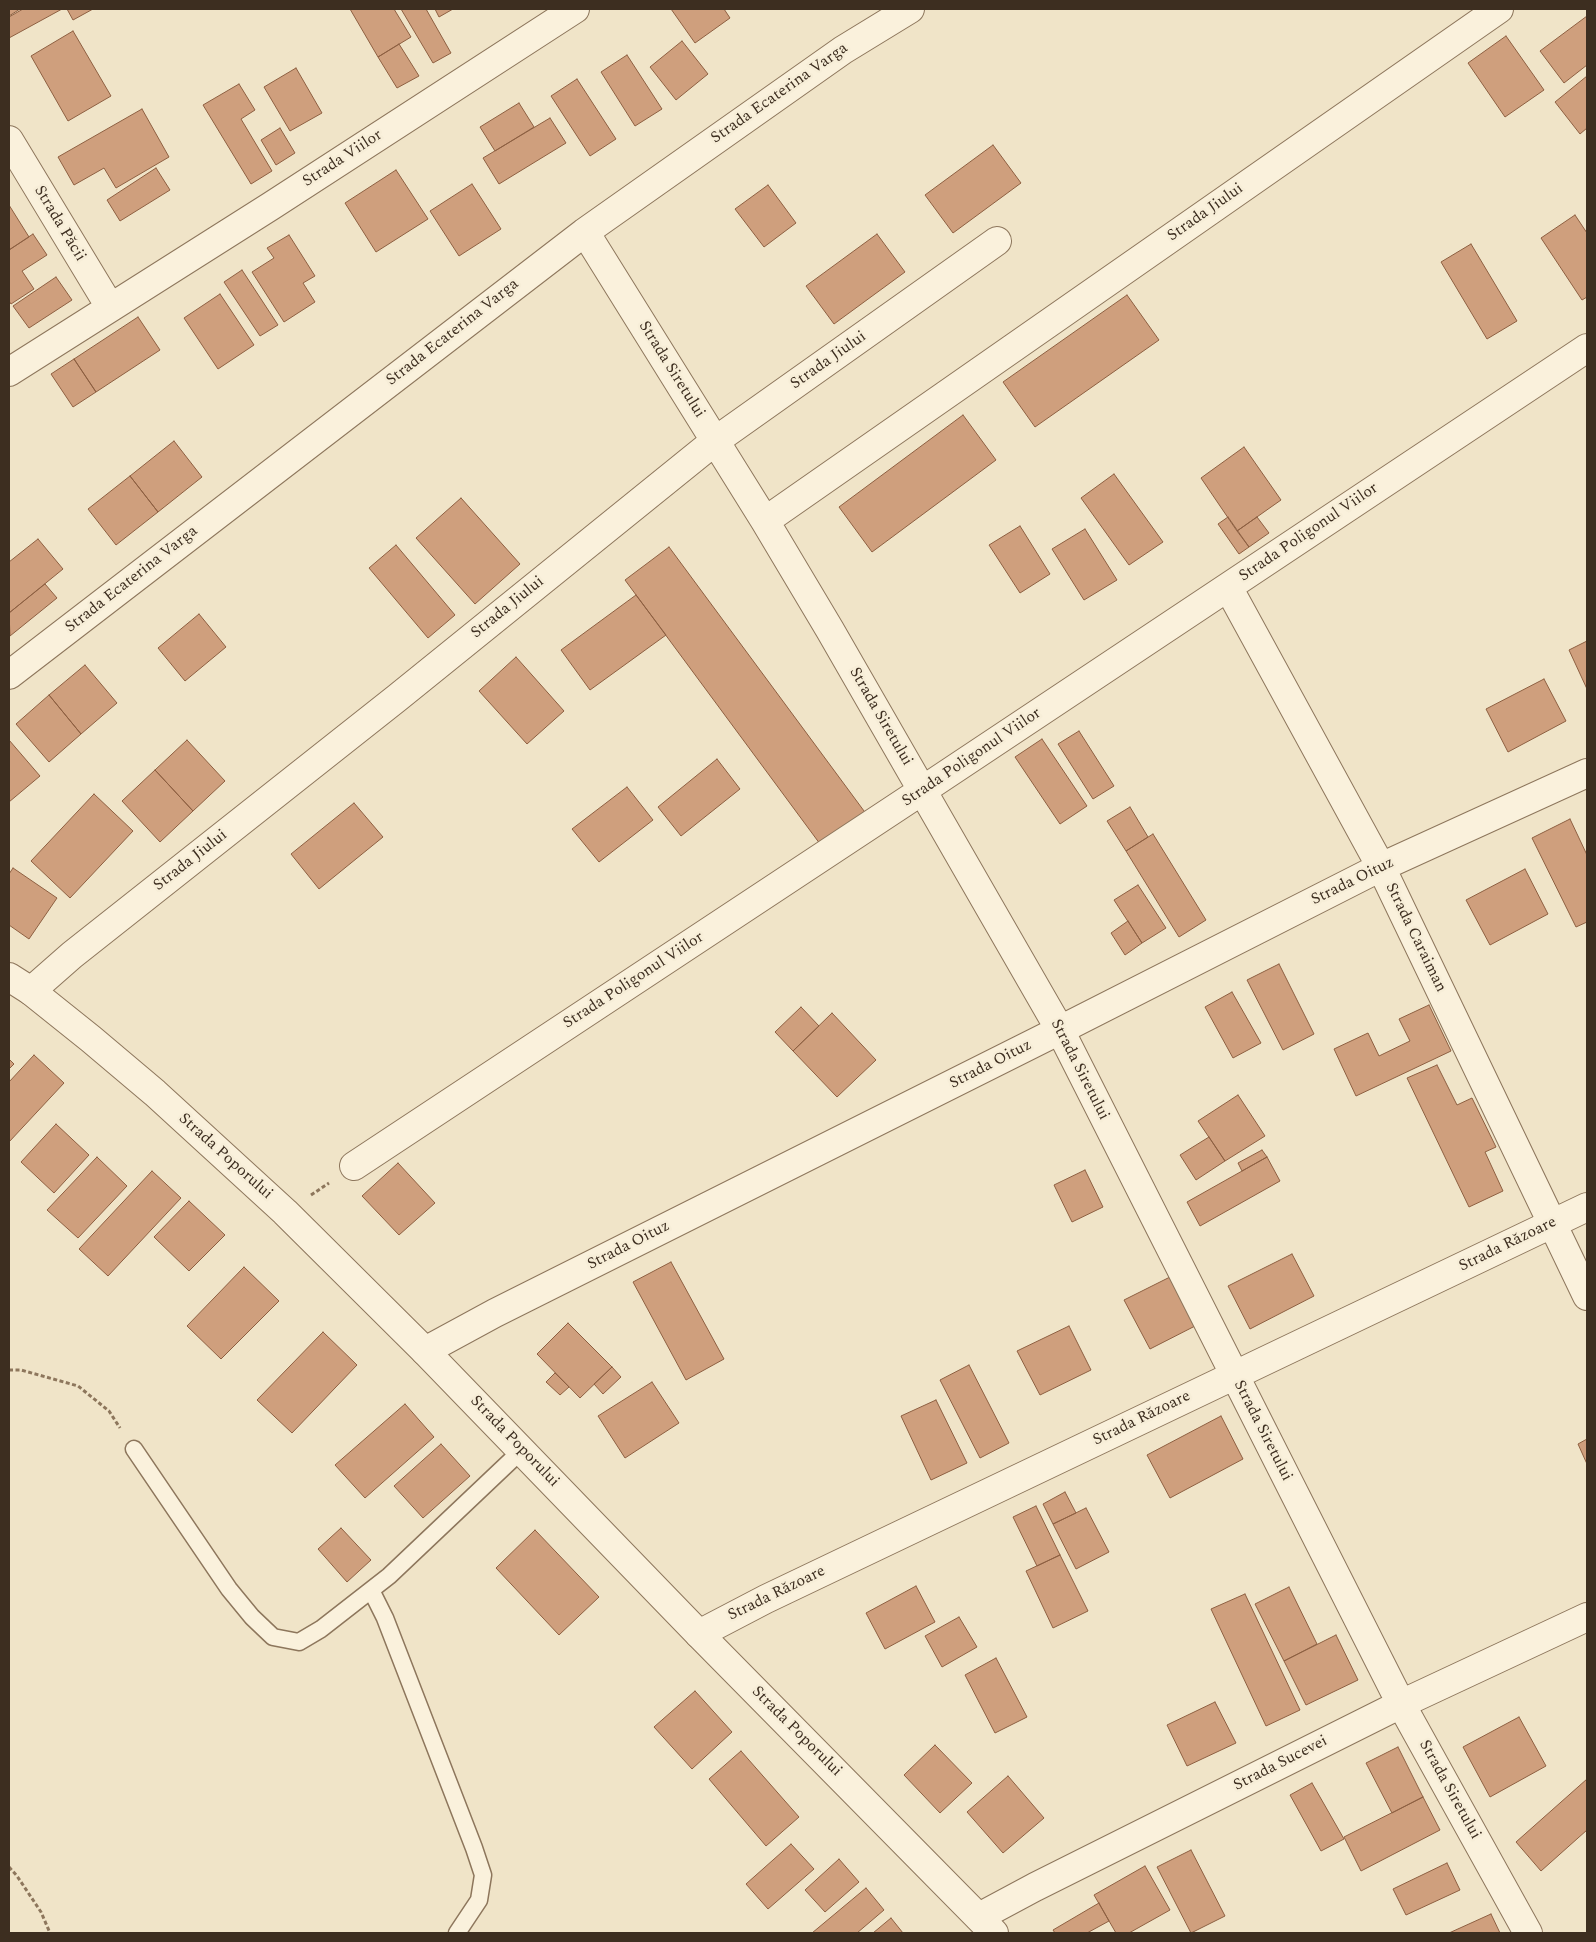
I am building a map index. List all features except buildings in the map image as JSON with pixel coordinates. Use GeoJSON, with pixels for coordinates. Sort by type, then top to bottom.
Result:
{"type":"FeatureCollection","features":[{"type":"Feature","properties":{"kind":"street","name":"Strada Viilor"},"geometry":{"type":"LineString","coordinates":[[9,372],[271,206],[575,9]]}},
{"type":"Feature","properties":{"kind":"street","name":"Strada Ecaterina Varga"},"geometry":{"type":"LineString","coordinates":[[9,675],[585,232],[835,55],[910,9]]}},
{"type":"Feature","properties":{"kind":"street","name":"Strada Jiului"},"geometry":{"type":"LineString","coordinates":[[765,521],[1499,9]]}},
{"type":"Feature","properties":{"kind":"street","name":"Strada Păcii"},"geometry":{"type":"LineString","coordinates":[[9,140],[110,308]]}},
{"type":"Feature","properties":{"kind":"street","name":"Strada Siretului"},"geometry":{"type":"LineString","coordinates":[[585,232],[765,521],[923,790],[1060,1030],[1401,1704],[1528,1933]]}},
{"type":"Feature","properties":{"kind":"street","name":"Strada Jiului"},"geometry":{"type":"LineString","coordinates":[[20,984],[72,955],[716,442],[997,241]]}},
{"type":"Feature","properties":{"kind":"street","name":"Strada Poligonul Viilor"},"geometry":{"type":"LineString","coordinates":[[354,1166],[1587,348]]}},
{"type":"Feature","properties":{"kind":"street","name":"Strada Caraiman"},"geometry":{"type":"LineString","coordinates":[[1228,587],[1381,867],[1587,1296]]}},
{"type":"Feature","properties":{"kind":"street","name":"Strada Oituz"},"geometry":{"type":"LineString","coordinates":[[425,1350],[495,1312],[1060,1030],[1381,867],[1587,773]]}},
{"type":"Feature","properties":{"kind":"street","name":"Strada Poporului"},"geometry":{"type":"LineString","coordinates":[[20,984],[91,1039],[155,1093],[285,1212],[425,1350],[699,1634],[987,1925]]}},
{"type":"Feature","properties":{"kind":"street","name":"Strada Răzoare"},"geometry":{"type":"LineString","coordinates":[[699,1634],[766,1599],[1587,1207]]}},
{"type":"Feature","properties":{"kind":"street","name":"Strada Sucevei"},"geometry":{"type":"LineString","coordinates":[[987,1925],[1044,1883],[1401,1704],[1587,1618]]}},
{"type":"Feature","properties":{"kind":"lane"},"geometry":{"type":"LineString","coordinates":[[134,1450],[229,1589],[252,1617],[273,1637],[299,1642],[321,1629],[389,1576],[522,1450]]}},
{"type":"Feature","properties":{"kind":"lane"},"geometry":{"type":"LineString","coordinates":[[371,1590],[389,1628],[483,1875],[479,1900],[457,1933]]}},
{"type":"Feature","properties":{"kind":"path"},"geometry":{"type":"LineString","coordinates":[[285,1212],[354,1166]]}},
{"type":"Feature","properties":{"kind":"path"},"geometry":{"type":"LineString","coordinates":[[9,1370],[21,1370],[78,1386],[109,1411],[134,1450]]}},
{"type":"Feature","properties":{"kind":"path"},"geometry":{"type":"LineString","coordinates":[[9,1867],[41,1912],[50,1933]]}}]}
